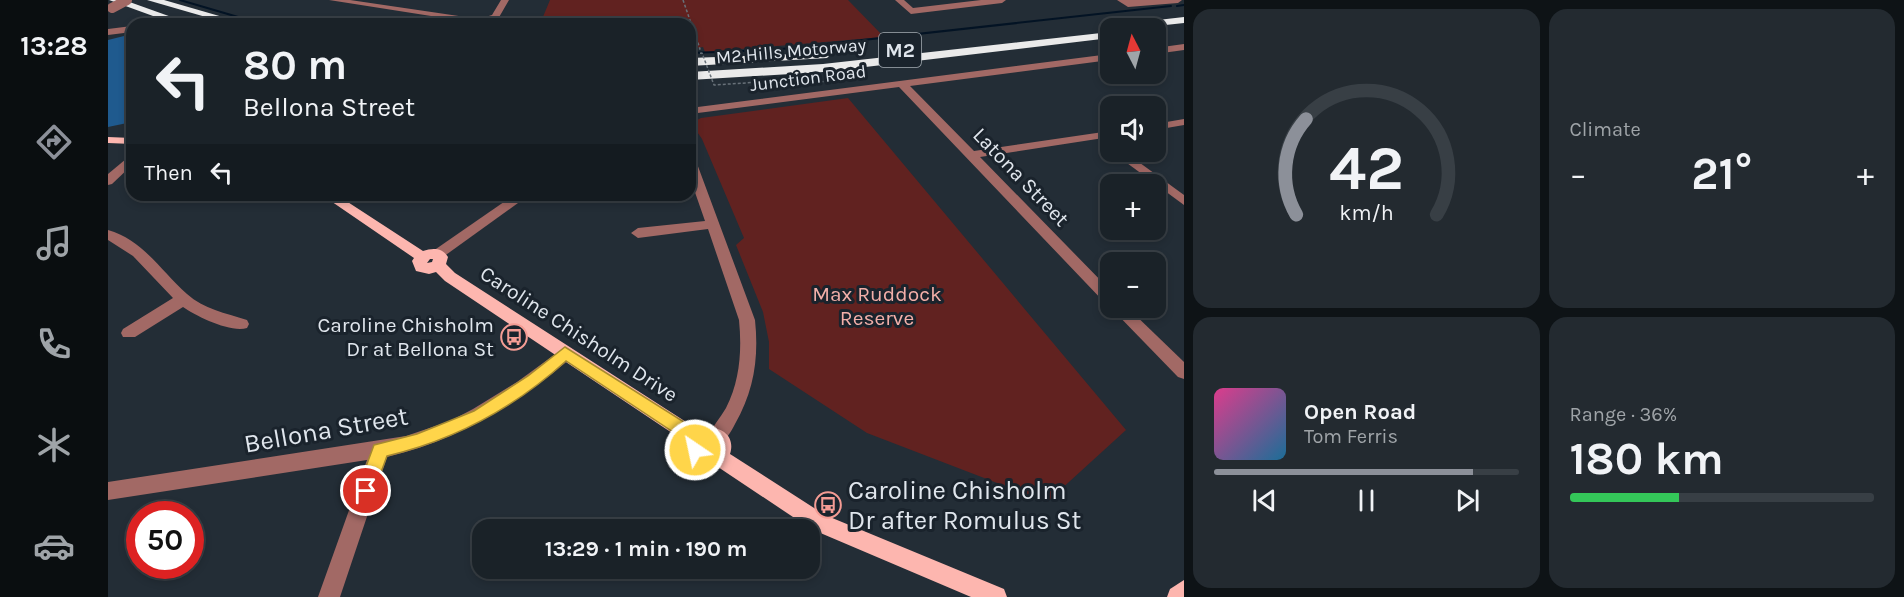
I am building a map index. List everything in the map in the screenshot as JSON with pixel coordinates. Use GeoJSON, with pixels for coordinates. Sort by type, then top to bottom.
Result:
{"type":"FeatureCollection","features":[{"type":"Feature","properties":{"kind":"highway"},"geometry":{"type":"LineString","coordinates":[[152,0],[220,18]]}},
{"type":"Feature","properties":{"kind":"highway"},"geometry":{"type":"LineString","coordinates":[[111,6],[161,18]]}},
{"type":"Feature","properties":{"kind":"highway","name":"M2 Hills Motorway"},"geometry":{"type":"LineString","coordinates":[[1166,22],[1184,20]]}},
{"type":"Feature","properties":{"kind":"highway"},"geometry":{"type":"LineString","coordinates":[[1166,28],[1184,26]]}},
{"type":"Feature","properties":{"kind":"highway","name":"M2 Hills Motorway"},"geometry":{"type":"LineString","coordinates":[[696,62],[850,54],[1100,30]]}},
{"type":"Feature","properties":{"kind":"highway","name":"M2 Hills Motorway"},"geometry":{"type":"LineString","coordinates":[[696,76],[823,68],[1100,36]]}},
{"type":"Feature","properties":{"kind":"main road"},"geometry":{"type":"LineString","coordinates":[[108,140],[126,141]]}},
{"type":"Feature","properties":{"kind":"main road","name":"Caroline Chisholm Drive"},"geometry":{"type":"LineString","coordinates":[[337,201],[422,257],[419,264],[423,268],[438,260],[450,277],[697,439]]}},
{"type":"Feature","properties":{"kind":"main road"},"geometry":{"type":"LineString","coordinates":[[719,458],[723,446],[717,436],[708,434],[697,439],[695,450],[699,455],[709,460],[719,458],[818,522],[996,597]]}},
{"type":"Feature","properties":{"kind":"main road"},"geometry":{"type":"LineString","coordinates":[[1178,597],[1184,591]]}},
{"type":"Feature","properties":{"kind":"street"},"geometry":{"type":"LineString","coordinates":[[111,6],[127,0]]}},
{"type":"Feature","properties":{"kind":"street"},"geometry":{"type":"LineString","coordinates":[[333,0],[452,18]]}},
{"type":"Feature","properties":{"kind":"street"},"geometry":{"type":"LineString","coordinates":[[492,18],[495,17],[505,0]]}},
{"type":"Feature","properties":{"kind":"street"},"geometry":{"type":"LineString","coordinates":[[899,0],[911,11],[1002,0]]}},
{"type":"Feature","properties":{"kind":"street"},"geometry":{"type":"LineString","coordinates":[[1121,0],[1128,4],[1178,0]]}},
{"type":"Feature","properties":{"kind":"street"},"geometry":{"type":"LineString","coordinates":[[108,32],[126,30]]}},
{"type":"Feature","properties":{"kind":"street"},"geometry":{"type":"LineString","coordinates":[[1166,49],[1184,47]]}},
{"type":"Feature","properties":{"kind":"street","name":"Junction Road"},"geometry":{"type":"LineString","coordinates":[[696,110],[1100,58]]}},
{"type":"Feature","properties":{"kind":"street","name":"Latona Street"},"geometry":{"type":"LineString","coordinates":[[902,84],[1100,289]]}},
{"type":"Feature","properties":{"kind":"street"},"geometry":{"type":"LineString","coordinates":[[1166,125],[1184,122]]}},
{"type":"Feature","properties":{"kind":"street"},"geometry":{"type":"LineString","coordinates":[[971,155],[1100,136]]}},
{"type":"Feature","properties":{"kind":"street"},"geometry":{"type":"LineString","coordinates":[[1131,162],[1184,201]]}},
{"type":"Feature","properties":{"kind":"street"},"geometry":{"type":"LineString","coordinates":[[108,181],[126,164]]}},
{"type":"Feature","properties":{"kind":"street"},"geometry":{"type":"LineString","coordinates":[[696,177],[747,320],[750,353],[748,371],[742,390],[717,436]]}},
{"type":"Feature","properties":{"kind":"street"},"geometry":{"type":"LineString","coordinates":[[438,260],[514,201]]}},
{"type":"Feature","properties":{"kind":"street"},"geometry":{"type":"LineString","coordinates":[[638,232],[713,224]]}},
{"type":"Feature","properties":{"kind":"street"},"geometry":{"type":"LineString","coordinates":[[108,235],[124,241],[183,299],[210,315],[241,324]]}},
{"type":"Feature","properties":{"kind":"street"},"geometry":{"type":"LineString","coordinates":[[129,333],[183,299]]}},
{"type":"Feature","properties":{"kind":"street"},"geometry":{"type":"LineString","coordinates":[[1129,318],[1184,372]]}},
{"type":"Feature","properties":{"kind":"street","name":"Bellona Street"},"geometry":{"type":"LineString","coordinates":[[108,491],[380,450],[418,441],[480,416],[534,381],[565,353]]}},
{"type":"Feature","properties":{"kind":"street"},"geometry":{"type":"LineString","coordinates":[[329,597],[380,450]]}},
{"type":"Feature","properties":{"kind":"path"},"geometry":{"type":"LineString","coordinates":[[683,0],[690,18]]}},
{"type":"Feature","properties":{"kind":"path"},"geometry":{"type":"LineString","coordinates":[[696,37],[700,49],[696,49]]}},
{"type":"Feature","properties":{"kind":"path"},"geometry":{"type":"LineString","coordinates":[[696,54],[702,53],[714,85],[842,76],[844,78],[786,88]]}},
{"type":"Feature","properties":{"kind":"green space"},"geometry":{"type":"Polygon","coordinates":[[[550,0],[848,0],[884,37],[705,52],[703,47],[696,48],[696,18],[542,18],[550,0]]]}},
{"type":"Feature","properties":{"kind":"green space","name":"Max Ruddock Reserve"},"geometry":{"type":"Polygon","coordinates":[[[848,98],[1126,430],[1047,502],[867,433],[769,369],[769,342],[763,312],[736,245],[744,238],[702,139],[696,130],[696,120],[848,98]]]}},
{"type":"Feature","properties":{"kind":"building"},"geometry":{"type":"Polygon","coordinates":[[[126,36],[126,123],[108,127],[108,40],[126,36]]]}},
{"type":"Feature","properties":{"kind":"waterway"},"geometry":{"type":"LineString","coordinates":[[180,0],[244,18]]}},
{"type":"Feature","properties":{"kind":"waterway"},"geometry":{"type":"LineString","coordinates":[[1177,6],[1184,5]]}},
{"type":"Feature","properties":{"kind":"waterway"},"geometry":{"type":"LineString","coordinates":[[696,53],[772,50],[1171,6]]}},
{"type":"Feature","properties":{"kind":"place","name":"Caroline Chisholm Dr at Bellona St"},"geometry":{"type":"Point","coordinates":[514,337]}},
{"type":"Feature","properties":{"kind":"place","name":"Caroline Chisholm Dr after Romulus St"},"geometry":{"type":"Point","coordinates":[828,505]}},
{"type":"Feature","properties":{"kind":"route"},"geometry":{"type":"LineString","coordinates":[[366,491],[380,450],[418,441],[480,416],[534,381],[565,353],[697,439],[695,450]]}}]}
